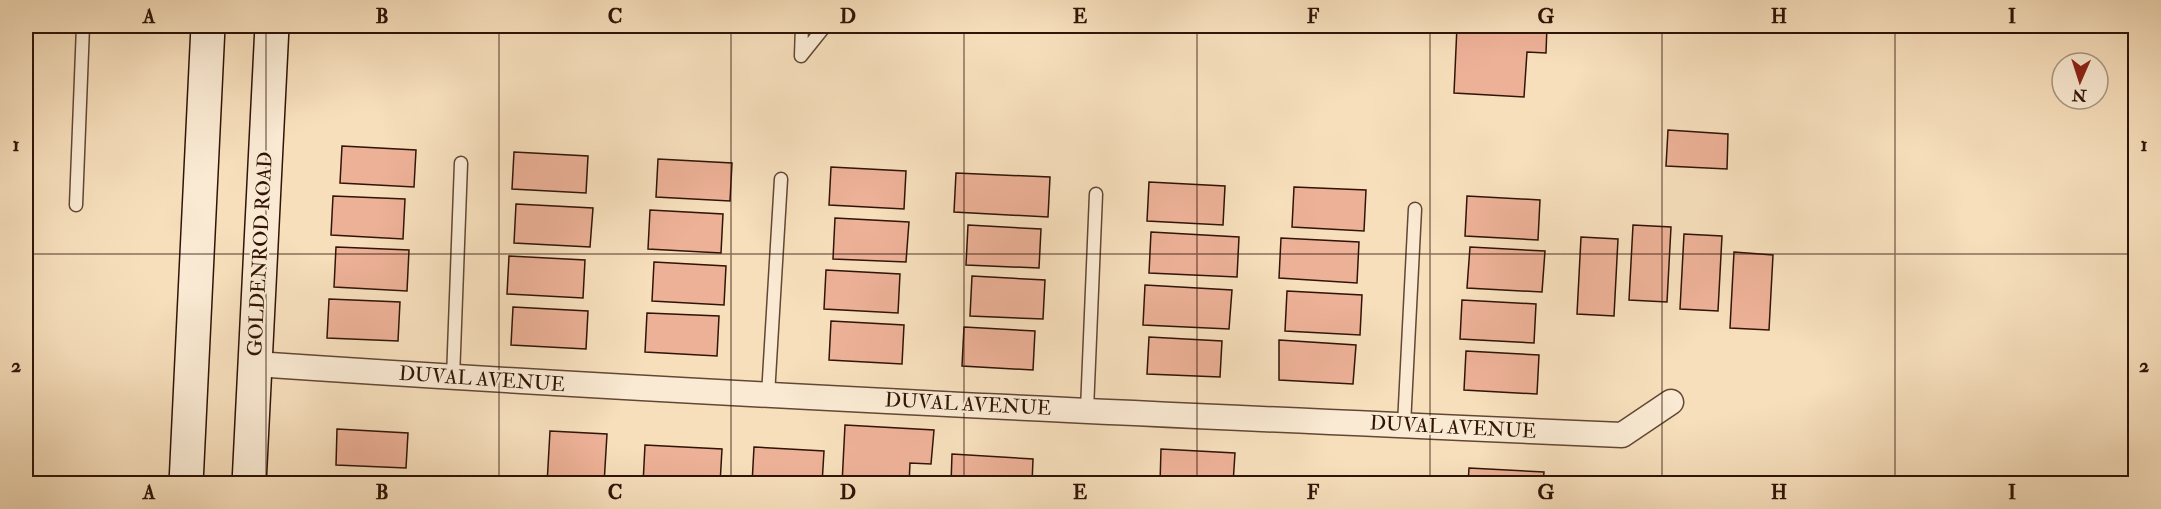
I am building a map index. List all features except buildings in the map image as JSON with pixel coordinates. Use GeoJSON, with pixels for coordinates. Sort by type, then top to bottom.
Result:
{"type":"FeatureCollection","features":[{"type":"Feature","properties":{"kind":"main road"},"geometry":{"type":"LineString","coordinates":[[186,483],[208,26]]}},
{"type":"Feature","properties":{"kind":"main road","name":"GOLDENROD ROAD"},"geometry":{"type":"LineString","coordinates":[[249,483],[272,26]]}},
{"type":"Feature","properties":{"kind":"street","name":"DUVAL AVENUE"},"geometry":{"type":"LineString","coordinates":[[255,363],[453,378],[768,395],[1622,435],[1671,402]]}},
{"type":"Feature","properties":{"kind":"lane"},"geometry":{"type":"LineString","coordinates":[[76,205],[83,26]]}},
{"type":"Feature","properties":{"kind":"lane"},"geometry":{"type":"LineString","coordinates":[[802,26],[801,56],[825,26]]}},
{"type":"Feature","properties":{"kind":"lane"},"geometry":{"type":"LineString","coordinates":[[453,378],[461,163]]}},
{"type":"Feature","properties":{"kind":"lane"},"geometry":{"type":"LineString","coordinates":[[768,395],[782,179]]}},
{"type":"Feature","properties":{"kind":"lane"},"geometry":{"type":"LineString","coordinates":[[1087,410],[1096,194]]}},
{"type":"Feature","properties":{"kind":"lane"},"geometry":{"type":"LineString","coordinates":[[1404,425],[1415,209]]}}]}
